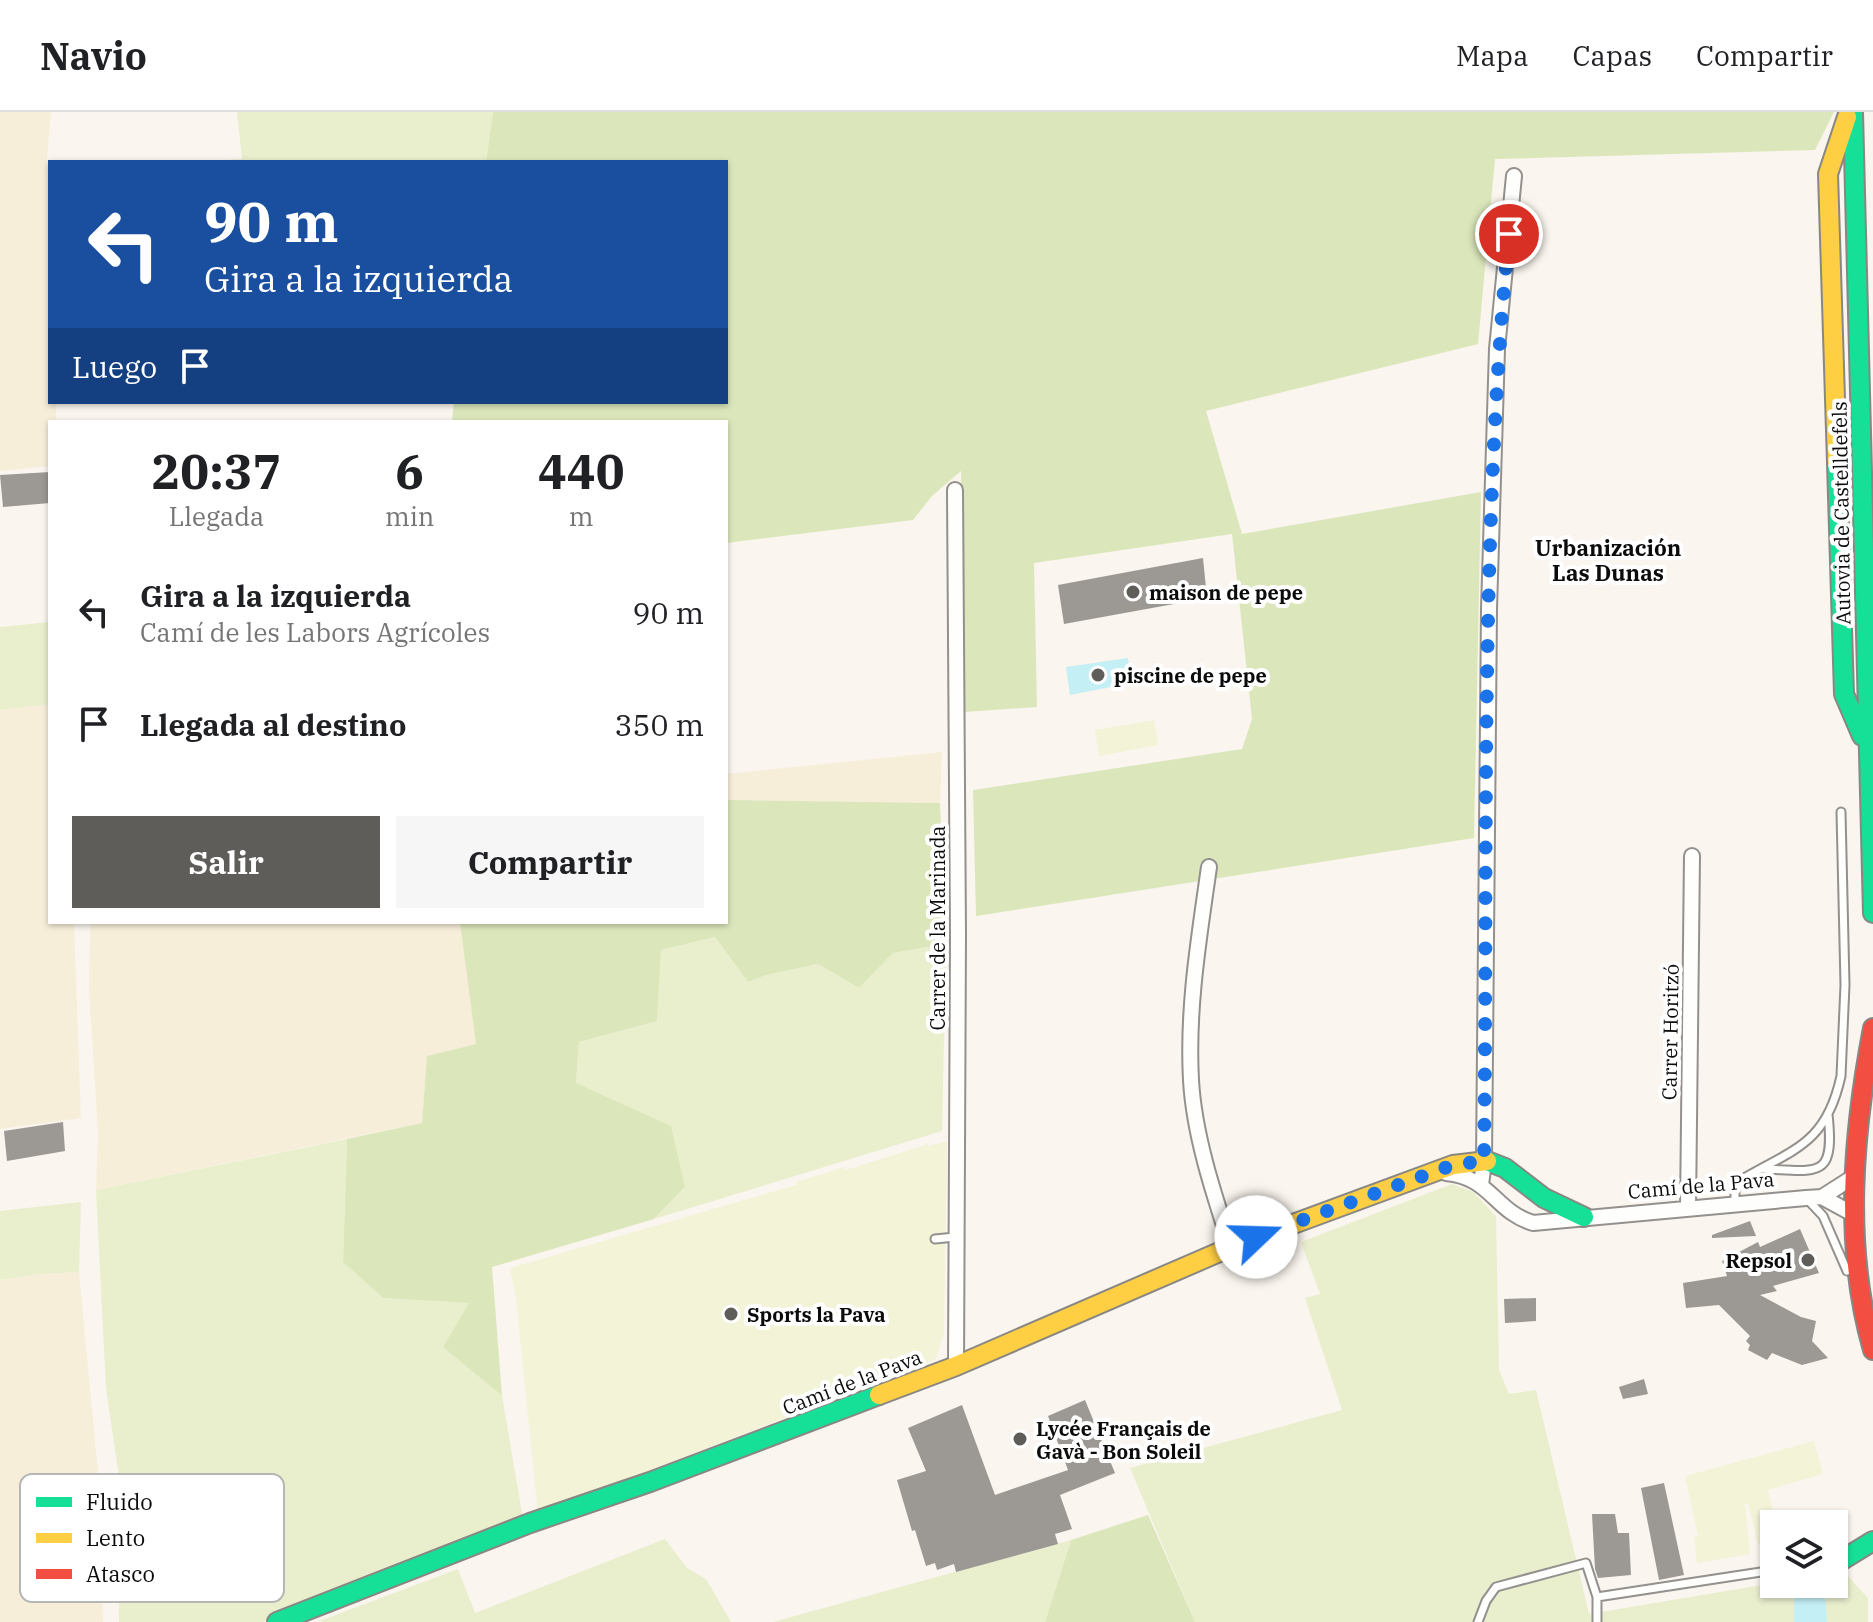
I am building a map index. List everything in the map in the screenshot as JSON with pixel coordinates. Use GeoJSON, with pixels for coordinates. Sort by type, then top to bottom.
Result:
{"type":"FeatureCollection","features":[{"type":"Feature","properties":{"kind":"main road"},"geometry":{"type":"LineString","coordinates":[[1851,112],[1828,174],[1844,694],[1869,754]]}},
{"type":"Feature","properties":{"kind":"main road","name":"Autovia de Castelldefels"},"geometry":{"type":"LineString","coordinates":[[1851,112],[1873,913]]}},
{"type":"Feature","properties":{"kind":"main road"},"geometry":{"type":"LineString","coordinates":[[1873,1028],[1861,1086],[1855,1176],[1861,1307],[1873,1350]]}},
{"type":"Feature","properties":{"kind":"main road","name":"Camí de la Pava"},"geometry":{"type":"LineString","coordinates":[[277,1622],[530,1523],[650,1482],[956,1366],[1231,1247],[1453,1165],[1484,1161],[1503,1164],[1548,1201],[1584,1217]]}},
{"type":"Feature","properties":{"kind":"main road"},"geometry":{"type":"LineString","coordinates":[[1848,1555],[1873,1541]]}},
{"type":"Feature","properties":{"kind":"main road"},"geometry":{"type":"LineString","coordinates":[[1848,1562],[1865,1565]]}},
{"type":"Feature","properties":{"kind":"street"},"geometry":{"type":"LineString","coordinates":[[1481,1185],[1484,1161],[1489,594],[1497,349],[1514,176]]}},
{"type":"Feature","properties":{"kind":"street","name":"Carrer de la Marinada"},"geometry":{"type":"LineString","coordinates":[[955,490],[958,919],[956,1366]]}},
{"type":"Feature","properties":{"kind":"street","name":"Carrer Horitzó"},"geometry":{"type":"LineString","coordinates":[[1688,1209],[1692,856]]}},
{"type":"Feature","properties":{"kind":"street"},"geometry":{"type":"LineString","coordinates":[[1209,867],[1192,988],[1191,1082],[1208,1177],[1231,1247]]}},
{"type":"Feature","properties":{"kind":"street","name":"Camí de la Pava"},"geometry":{"type":"LineString","coordinates":[[1438,1172],[1462,1174],[1525,1220],[1544,1223],[1822,1197],[1855,1176]]}},
{"type":"Feature","properties":{"kind":"street"},"geometry":{"type":"LineString","coordinates":[[1822,1197],[1856,1215]]}},
{"type":"Feature","properties":{"kind":"lane"},"geometry":{"type":"LineString","coordinates":[[1735,1204],[1735,1188],[1739,1181],[1813,1137],[1841,1076],[1845,985],[1841,812]]}},
{"type":"Feature","properties":{"kind":"lane"},"geometry":{"type":"LineString","coordinates":[[1760,1169],[1812,1171],[1821,1168],[1828,1159],[1831,1144],[1827,1112]]}},
{"type":"Feature","properties":{"kind":"lane"},"geometry":{"type":"LineString","coordinates":[[1806,1198],[1829,1227],[1861,1307]]}},
{"type":"Feature","properties":{"kind":"lane"},"geometry":{"type":"LineString","coordinates":[[935,1239],[955,1237]]}},
{"type":"Feature","properties":{"kind":"lane"},"geometry":{"type":"LineString","coordinates":[[1478,1622],[1486,1601],[1496,1587],[1586,1563],[1597,1597],[1597,1622]]}},
{"type":"Feature","properties":{"kind":"lane"},"geometry":{"type":"LineString","coordinates":[[1597,1597],[1760,1572]]}},
{"type":"Feature","properties":{"kind":"shaded area"},"geometry":{"type":"Polygon","coordinates":[[[0,112],[51,112],[47,159],[48,404],[56,404],[56,420],[48,420],[48,466],[0,471],[0,112]]]}},
{"type":"Feature","properties":{"kind":"shaded area"},"geometry":{"type":"Polygon","coordinates":[[[48,704],[48,924],[74,924],[81,1118],[0,1129],[0,710],[48,704]]]}},
{"type":"Feature","properties":{"kind":"shaded area"},"geometry":{"type":"Polygon","coordinates":[[[942,752],[940,803],[728,800],[728,774],[942,752]]]}},
{"type":"Feature","properties":{"kind":"shaded area"},"geometry":{"type":"Polygon","coordinates":[[[90,924],[462,924],[476,1044],[427,1056],[422,1123],[96,1190],[98,1134],[89,991],[90,924]]]}},
{"type":"Feature","properties":{"kind":"shaded area"},"geometry":{"type":"Polygon","coordinates":[[[79,1272],[98,1474],[20,1474],[20,1602],[102,1602],[103,1622],[0,1622],[0,1280],[79,1272]]]}},
{"type":"Feature","properties":{"kind":"green space"},"geometry":{"type":"Polygon","coordinates":[[[237,112],[493,112],[486,160],[223,160],[242,159],[237,112]]]}},
{"type":"Feature","properties":{"kind":"green space"},"geometry":{"type":"Polygon","coordinates":[[[493,112],[1834,112],[1815,150],[1495,159],[1478,344],[1206,411],[1242,534],[1481,492],[1474,838],[976,916],[973,790],[1242,749],[1252,719],[1232,534],[1034,563],[1037,707],[964,712],[961,471],[932,496],[913,520],[728,543],[728,420],[452,420],[454,404],[728,404],[728,160],[486,160],[493,112]]]}},
{"type":"Feature","properties":{"kind":"green space"},"geometry":{"type":"Polygon","coordinates":[[[48,622],[48,704],[0,710],[0,627],[48,622]]]}},
{"type":"Feature","properties":{"kind":"green space"},"geometry":{"type":"Polygon","coordinates":[[[1154,720],[1158,745],[1099,756],[1095,730],[1154,720]]]}},
{"type":"Feature","properties":{"kind":"green space"},"geometry":{"type":"Polygon","coordinates":[[[728,800],[940,803],[946,944],[893,953],[859,988],[818,964],[748,982],[715,937],[661,950],[657,1021],[579,1042],[576,1083],[671,1126],[685,1187],[654,1219],[492,1267],[502,1396],[443,1347],[469,1303],[383,1298],[343,1262],[347,1139],[422,1123],[427,1056],[476,1044],[460,924],[728,924],[728,800]]]}},
{"type":"Feature","properties":{"kind":"green space"},"geometry":{"type":"Polygon","coordinates":[[[715,937],[748,982],[818,964],[859,988],[893,953],[946,944],[942,1131],[654,1219],[685,1187],[576,1084],[579,1042],[656,1021],[661,950],[715,937]]]}},
{"type":"Feature","properties":{"kind":"green space"},"geometry":{"type":"Polygon","coordinates":[[[347,1139],[343,1262],[383,1298],[470,1303],[443,1347],[502,1396],[523,1519],[263,1622],[119,1622],[119,1602],[284,1602],[284,1474],[118,1474],[106,1388],[96,1190],[347,1139]]]}},
{"type":"Feature","properties":{"kind":"green space","name":"Sports la Pava"},"geometry":{"type":"Polygon","coordinates":[[[947,1141],[944,1332],[936,1359],[538,1514],[516,1298],[510,1268],[796,1185],[796,1182],[845,1167],[846,1170],[947,1141]]]}},
{"type":"Feature","properties":{"kind":"green space"},"geometry":{"type":"Polygon","coordinates":[[[1452,1184],[1473,1192],[1496,1216],[1499,1370],[1509,1394],[1536,1390],[1589,1614],[1760,1585],[1760,1598],[1848,1598],[1848,1576],[1868,1598],[1868,1622],[1195,1622],[1130,1468],[1342,1410],[1305,1298],[1320,1294],[1301,1242],[1452,1184]]]}},
{"type":"Feature","properties":{"kind":"green space"},"geometry":{"type":"Polygon","coordinates":[[[81,1202],[79,1272],[0,1280],[0,1211],[81,1202]]]}},
{"type":"Feature","properties":{"kind":"green space"},"geometry":{"type":"Polygon","coordinates":[[[1814,1441],[1823,1474],[1768,1490],[1773,1510],[1760,1510],[1760,1544],[1748,1504],[1745,1504],[1750,1554],[1697,1563],[1694,1537],[1698,1536],[1685,1476],[1814,1441]]]}},
{"type":"Feature","properties":{"kind":"green space"},"geometry":{"type":"Polygon","coordinates":[[[1148,1515],[1195,1622],[1045,1622],[1071,1540],[1148,1515]]]}},
{"type":"Feature","properties":{"kind":"green space"},"geometry":{"type":"Polygon","coordinates":[[[665,1539],[687,1568],[706,1579],[731,1622],[317,1622],[458,1569],[475,1613],[665,1539]]]}},
{"type":"Feature","properties":{"kind":"green space"},"geometry":{"type":"Polygon","coordinates":[[[1071,1540],[1045,1622],[773,1622],[1071,1540]]]}},
{"type":"Feature","properties":{"kind":"water","name":"piscine de pepe"},"geometry":{"type":"Polygon","coordinates":[[[1128,658],[1131,683],[1070,695],[1066,667],[1128,658]]]}},
{"type":"Feature","properties":{"kind":"water"},"geometry":{"type":"Polygon","coordinates":[[[1794,1598],[1825,1598],[1827,1622],[1794,1622],[1794,1598]]]}},
{"type":"Feature","properties":{"kind":"building"},"geometry":{"type":"Polygon","coordinates":[[[48,472],[48,503],[3,507],[0,475],[48,472]]]}},
{"type":"Feature","properties":{"kind":"building","name":"maison de pepe"},"geometry":{"type":"Polygon","coordinates":[[[1203,558],[1207,598],[1064,624],[1058,585],[1203,558]]]}},
{"type":"Feature","properties":{"kind":"building"},"geometry":{"type":"Polygon","coordinates":[[[63,1122],[65,1151],[7,1161],[4,1131],[63,1122]]]}},
{"type":"Feature","properties":{"kind":"building"},"geometry":{"type":"Polygon","coordinates":[[[1750,1221],[1756,1236],[1712,1238],[1712,1235],[1750,1221]]]}},
{"type":"Feature","properties":{"kind":"building"},"geometry":{"type":"Polygon","coordinates":[[[1800,1229],[1819,1273],[1773,1286],[1777,1291],[1760,1295],[1801,1317],[1816,1321],[1812,1341],[1828,1358],[1802,1365],[1772,1353],[1767,1360],[1748,1350],[1750,1345],[1746,1341],[1750,1336],[1719,1305],[1686,1308],[1683,1283],[1727,1276],[1722,1261],[1758,1242],[1760,1247],[1800,1229]]]}},
{"type":"Feature","properties":{"kind":"building"},"geometry":{"type":"Polygon","coordinates":[[[1536,1298],[1536,1321],[1505,1323],[1504,1299],[1536,1298]]]}},
{"type":"Feature","properties":{"kind":"building"},"geometry":{"type":"Polygon","coordinates":[[[1644,1379],[1648,1394],[1623,1399],[1619,1387],[1644,1379]]]}},
{"type":"Feature","properties":{"kind":"building"},"geometry":{"type":"Polygon","coordinates":[[[1085,1400],[1115,1473],[1060,1495],[1072,1529],[1055,1534],[1058,1544],[956,1572],[954,1564],[937,1570],[935,1563],[926,1566],[897,1480],[926,1471],[908,1428],[962,1405],[995,1495],[1068,1470],[1048,1416],[1085,1400]]]}},
{"type":"Feature","properties":{"kind":"building"},"geometry":{"type":"Polygon","coordinates":[[[1664,1483],[1684,1575],[1659,1580],[1641,1488],[1664,1483]]]}},
{"type":"Feature","properties":{"kind":"building"},"geometry":{"type":"Polygon","coordinates":[[[1592,1514],[1615,1514],[1618,1533],[1629,1533],[1631,1575],[1598,1578],[1592,1514]]]}},
{"type":"Feature","properties":{"kind":"traffic: fast"},"geometry":{"type":"LineString","coordinates":[[1853,112],[1873,913]]}},
{"type":"Feature","properties":{"kind":"traffic: fast"},"geometry":{"type":"LineString","coordinates":[[1837,463],[1844,694],[1862,736]]}},
{"type":"Feature","properties":{"kind":"traffic: fast"},"geometry":{"type":"LineString","coordinates":[[1487,1161],[1505,1168],[1544,1198],[1584,1217]]}},
{"type":"Feature","properties":{"kind":"traffic: fast"},"geometry":{"type":"LineString","coordinates":[[277,1622],[530,1523],[650,1482],[879,1395]]}},
{"type":"Feature","properties":{"kind":"traffic: fast"},"geometry":{"type":"LineString","coordinates":[[1848,1556],[1873,1541]]}},
{"type":"Feature","properties":{"kind":"traffic: slow"},"geometry":{"type":"LineString","coordinates":[[1837,463],[1828,174],[1847,117]]}},
{"type":"Feature","properties":{"kind":"traffic: slow"},"geometry":{"type":"LineString","coordinates":[[879,1395],[956,1366],[1231,1247],[1453,1165],[1487,1161]]}},
{"type":"Feature","properties":{"kind":"traffic: jam"},"geometry":{"type":"LineString","coordinates":[[1873,1028],[1860,1108],[1854,1189],[1858,1271],[1873,1350]]}},
{"type":"Feature","properties":{"kind":"place","name":"maison de pepe"},"geometry":{"type":"Point","coordinates":[1133,592]}},
{"type":"Feature","properties":{"kind":"place","name":"piscine de pepe"},"geometry":{"type":"Point","coordinates":[1098,675]}},
{"type":"Feature","properties":{"kind":"place","name":"Repsol"},"geometry":{"type":"Point","coordinates":[1808,1260]}},
{"type":"Feature","properties":{"kind":"place","name":"Sports la Pava"},"geometry":{"type":"Point","coordinates":[731,1314]}},
{"type":"Feature","properties":{"kind":"place","name":"Lycée Français de Gavà - Bon Soleil"},"geometry":{"type":"Point","coordinates":[1020,1439]}},
{"type":"Feature","properties":{"kind":"district","name":"Urbanización Las Dunas"},"geometry":{"type":"Point","coordinates":[1608,560]}},
{"type":"Feature","properties":{"kind":"route"},"geometry":{"type":"LineString","coordinates":[[1256,1237],[1453,1165],[1484,1161],[1489,609],[1497,349],[1509,234]]}}]}
